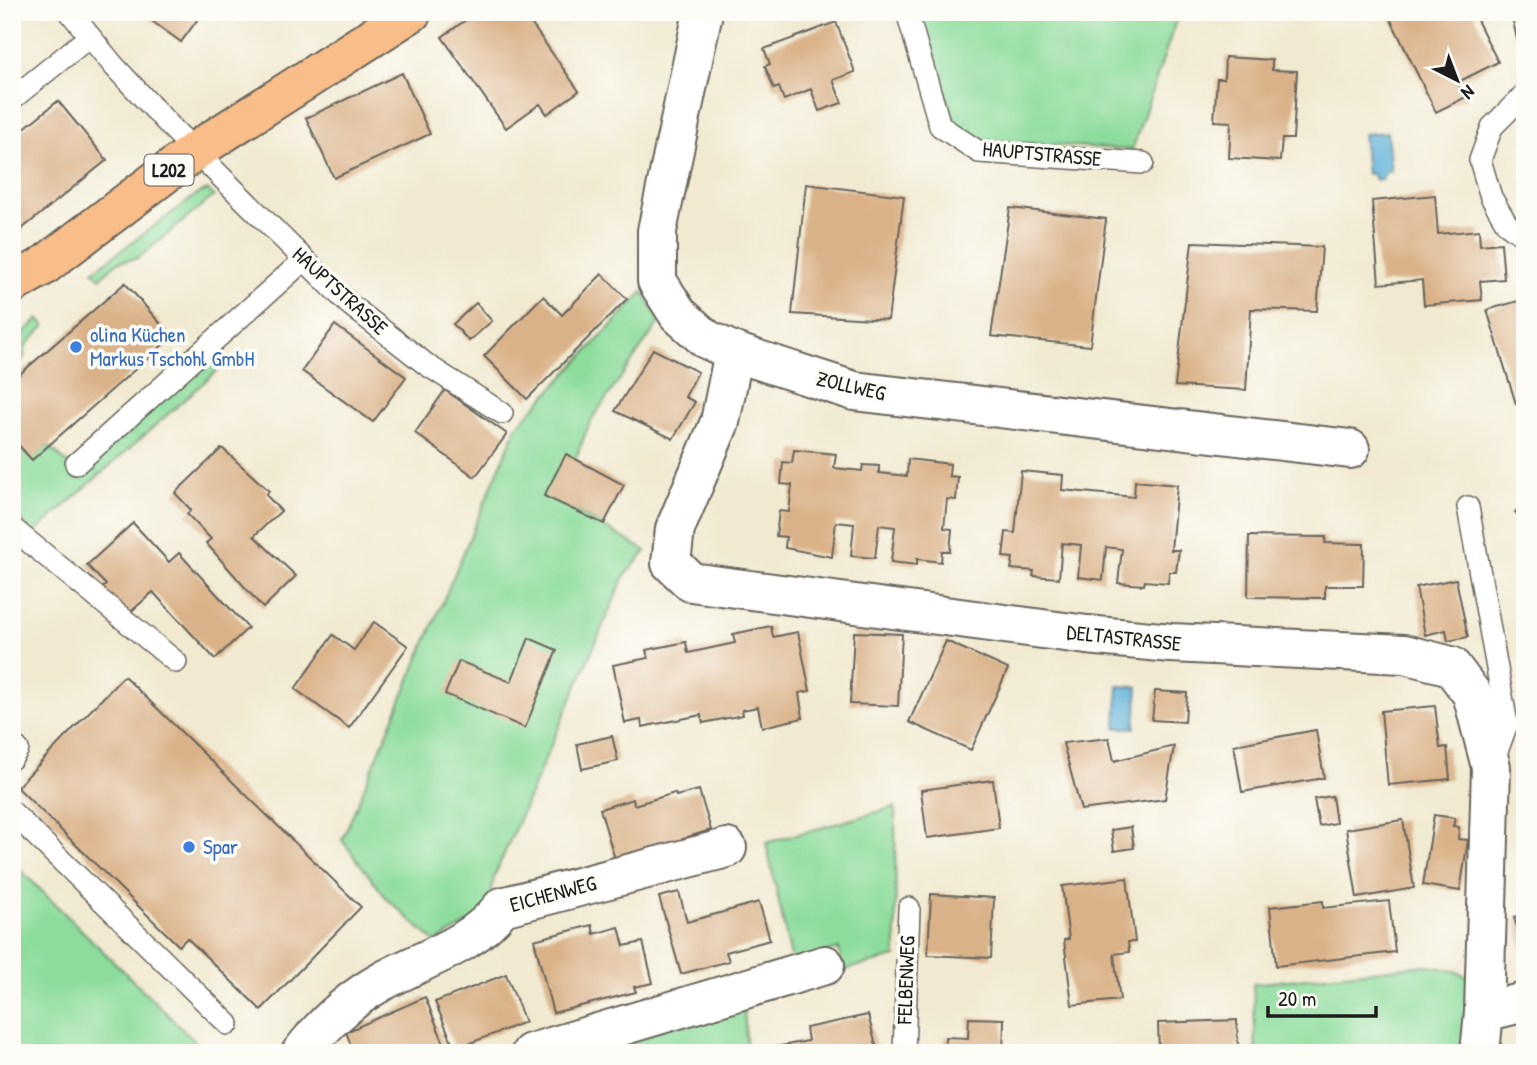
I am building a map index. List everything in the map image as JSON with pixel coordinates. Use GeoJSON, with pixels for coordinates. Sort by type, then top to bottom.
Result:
{"type":"FeatureCollection","features":[{"type":"Feature","properties":{"kind":"main road","name":"L202"},"geometry":{"type":"LineString","coordinates":[[12,311],[27,276],[195,151],[412,12]]}},
{"type":"Feature","properties":{"kind":"street","name":"ZOLLWEG"},"geometry":{"type":"LineString","coordinates":[[703,12],[657,231],[657,281],[678,314],[706,339],[734,352],[854,391],[1350,449]]}},
{"type":"Feature","properties":{"kind":"street","name":"DELTASTRASSE"},"geometry":{"type":"LineString","coordinates":[[734,352],[720,422],[675,529],[671,563],[691,582],[1087,635],[1171,643],[1404,654],[1451,666],[1472,694],[1491,766],[1484,1012],[1480,1053]]}},
{"type":"Feature","properties":{"kind":"street","name":"EICHENWEG"},"geometry":{"type":"LineString","coordinates":[[301,1053],[347,1003],[381,982],[461,945],[487,926],[502,907],[727,848]]}},
{"type":"Feature","properties":{"kind":"street"},"geometry":{"type":"LineString","coordinates":[[531,1053],[825,965]]}},
{"type":"Feature","properties":{"kind":"street"},"geometry":{"type":"LineString","coordinates":[[1484,1012],[1525,1002]]}},
{"type":"Feature","properties":{"kind":"lane","name":"HAUPTSTRASSE"},"geometry":{"type":"LineString","coordinates":[[70,12],[89,37],[195,151],[349,304],[408,350],[502,413]]}},
{"type":"Feature","properties":{"kind":"lane","name":"HAUPTSTRASSE"},"geometry":{"type":"LineString","coordinates":[[906,12],[940,126],[979,152],[1143,163]]}},
{"type":"Feature","properties":{"kind":"lane"},"geometry":{"type":"LineString","coordinates":[[12,99],[89,37]]}},
{"type":"Feature","properties":{"kind":"lane"},"geometry":{"type":"LineString","coordinates":[[1525,94],[1492,127],[1480,160],[1491,197],[1507,224],[1525,237]]}},
{"type":"Feature","properties":{"kind":"lane"},"geometry":{"type":"LineString","coordinates":[[76,464],[304,260]]}},
{"type":"Feature","properties":{"kind":"lane"},"geometry":{"type":"LineString","coordinates":[[1468,507],[1507,724],[1491,766]]}},
{"type":"Feature","properties":{"kind":"lane"},"geometry":{"type":"LineString","coordinates":[[12,528],[176,662]]}},
{"type":"Feature","properties":{"kind":"lane"},"geometry":{"type":"LineString","coordinates":[[12,744],[18,750],[12,758]]}},
{"type":"Feature","properties":{"kind":"lane"},"geometry":{"type":"LineString","coordinates":[[12,812],[228,1024]]}},
{"type":"Feature","properties":{"kind":"lane","name":"FELBENWEG"},"geometry":{"type":"LineString","coordinates":[[904,1053],[909,908]]}},
{"type":"Feature","properties":{"kind":"green space"},"geometry":{"type":"Polygon","coordinates":[[[917,12],[1179,12],[1132,150],[983,140],[956,125],[917,12]]]}},
{"type":"Feature","properties":{"kind":"green space"},"geometry":{"type":"Polygon","coordinates":[[[208,190],[214,196],[138,258],[118,262],[100,278],[93,271],[199,193],[208,190]]]}},
{"type":"Feature","properties":{"kind":"green space"},"geometry":{"type":"Polygon","coordinates":[[[643,292],[660,321],[590,422],[559,501],[646,551],[624,577],[494,877],[488,912],[435,942],[387,899],[342,840],[517,426],[643,292]]]}},
{"type":"Feature","properties":{"kind":"green space"},"geometry":{"type":"Polygon","coordinates":[[[39,319],[45,326],[26,345],[24,358],[12,368],[12,343],[39,319]]]}},
{"type":"Feature","properties":{"kind":"green space"},"geometry":{"type":"Polygon","coordinates":[[[209,358],[219,369],[34,533],[12,513],[12,438],[31,459],[48,445],[78,473],[209,358]]]}},
{"type":"Feature","properties":{"kind":"green space"},"geometry":{"type":"Polygon","coordinates":[[[895,807],[896,957],[843,970],[839,949],[792,962],[766,843],[895,807]]]}},
{"type":"Feature","properties":{"kind":"green space"},"geometry":{"type":"Polygon","coordinates":[[[12,862],[207,1053],[12,1053],[12,862]]]}},
{"type":"Feature","properties":{"kind":"green space"},"geometry":{"type":"Polygon","coordinates":[[[1426,965],[1455,971],[1471,978],[1466,1053],[1256,1053],[1253,984],[1426,965]]]}},
{"type":"Feature","properties":{"kind":"green space"},"geometry":{"type":"Polygon","coordinates":[[[743,996],[747,1053],[559,1053],[743,996]]]}},
{"type":"Feature","properties":{"kind":"water"},"geometry":{"type":"Polygon","coordinates":[[[1387,132],[1391,171],[1385,172],[1382,180],[1376,180],[1372,174],[1367,174],[1363,134],[1387,132]]]}},
{"type":"Feature","properties":{"kind":"water"},"geometry":{"type":"Polygon","coordinates":[[[1118,686],[1138,687],[1135,728],[1116,728],[1118,686]]]}},
{"type":"Feature","properties":{"kind":"building"},"geometry":{"type":"Polygon","coordinates":[[[147,12],[203,12],[181,42],[145,16],[147,12]]]}},
{"type":"Feature","properties":{"kind":"building"},"geometry":{"type":"Polygon","coordinates":[[[477,12],[523,12],[579,91],[547,114],[540,104],[506,128],[442,37],[477,12]]]}},
{"type":"Feature","properties":{"kind":"building"},"geometry":{"type":"Polygon","coordinates":[[[1387,12],[1473,12],[1498,62],[1458,82],[1466,97],[1436,112],[1387,12]]]}},
{"type":"Feature","properties":{"kind":"building"},"geometry":{"type":"Polygon","coordinates":[[[1511,12],[1525,12],[1525,71],[1524,71],[1511,12]]]}},
{"type":"Feature","properties":{"kind":"building"},"geometry":{"type":"Polygon","coordinates":[[[836,22],[855,72],[833,80],[842,103],[819,111],[811,89],[784,100],[779,87],[774,89],[765,66],[770,64],[764,49],[836,22]]]}},
{"type":"Feature","properties":{"kind":"building"},"geometry":{"type":"Polygon","coordinates":[[[1225,57],[1272,60],[1272,70],[1297,71],[1293,139],[1282,139],[1280,161],[1229,158],[1231,122],[1214,121],[1217,79],[1224,79],[1225,57]]]}},
{"type":"Feature","properties":{"kind":"building"},"geometry":{"type":"Polygon","coordinates":[[[402,73],[430,134],[334,178],[306,118],[402,73]]]}},
{"type":"Feature","properties":{"kind":"building"},"geometry":{"type":"Polygon","coordinates":[[[58,101],[107,160],[12,237],[12,138],[58,101]]]}},
{"type":"Feature","properties":{"kind":"building"},"geometry":{"type":"Polygon","coordinates":[[[806,184],[904,196],[888,320],[792,314],[806,184]]]}},
{"type":"Feature","properties":{"kind":"building"},"geometry":{"type":"Polygon","coordinates":[[[1435,195],[1438,234],[1479,230],[1480,245],[1501,243],[1504,279],[1480,281],[1482,300],[1424,305],[1422,280],[1379,284],[1372,201],[1435,195]]]}},
{"type":"Feature","properties":{"kind":"building"},"geometry":{"type":"Polygon","coordinates":[[[1010,208],[1106,219],[1090,346],[991,336],[1010,208]]]}},
{"type":"Feature","properties":{"kind":"building"},"geometry":{"type":"Polygon","coordinates":[[[1192,242],[1322,247],[1317,311],[1251,309],[1246,390],[1175,386],[1192,242]]]}},
{"type":"Feature","properties":{"kind":"building"},"geometry":{"type":"Polygon","coordinates":[[[602,274],[627,299],[527,399],[484,356],[543,296],[562,315],[602,274]]]}},
{"type":"Feature","properties":{"kind":"building"},"geometry":{"type":"Polygon","coordinates":[[[125,283],[172,337],[32,460],[12,438],[12,381],[125,283]]]}},
{"type":"Feature","properties":{"kind":"building"},"geometry":{"type":"Polygon","coordinates":[[[1525,299],[1525,402],[1516,404],[1487,310],[1525,299]]]}},
{"type":"Feature","properties":{"kind":"building"},"geometry":{"type":"Polygon","coordinates":[[[476,303],[492,321],[469,341],[453,324],[476,303]]]}},
{"type":"Feature","properties":{"kind":"building"},"geometry":{"type":"Polygon","coordinates":[[[335,325],[406,377],[373,422],[302,371],[335,325]]]}},
{"type":"Feature","properties":{"kind":"building"},"geometry":{"type":"Polygon","coordinates":[[[653,349],[698,372],[685,397],[695,402],[673,439],[615,411],[653,349]]]}},
{"type":"Feature","properties":{"kind":"building"},"geometry":{"type":"Polygon","coordinates":[[[445,390],[507,434],[475,477],[415,433],[445,390]]]}},
{"type":"Feature","properties":{"kind":"building"},"geometry":{"type":"Polygon","coordinates":[[[222,448],[269,491],[266,495],[281,511],[254,536],[296,576],[263,608],[206,543],[211,539],[187,514],[191,510],[175,493],[222,448]]]}},
{"type":"Feature","properties":{"kind":"building"},"geometry":{"type":"Polygon","coordinates":[[[794,450],[836,454],[834,468],[862,471],[863,465],[879,466],[879,473],[907,476],[908,459],[950,464],[949,476],[958,477],[956,500],[947,499],[944,528],[952,529],[950,551],[942,551],[941,562],[917,559],[917,565],[891,562],[895,527],[879,525],[875,558],[851,556],[854,524],[836,522],[832,557],[785,548],[786,537],[776,536],[779,511],[789,512],[792,485],[781,484],[783,462],[792,463],[794,450]]]}},
{"type":"Feature","properties":{"kind":"building"},"geometry":{"type":"Polygon","coordinates":[[[566,454],[624,485],[604,524],[544,496],[566,454]]]}},
{"type":"Feature","properties":{"kind":"building"},"geometry":{"type":"Polygon","coordinates":[[[1021,471],[1063,475],[1062,490],[1134,497],[1135,481],[1177,485],[1171,550],[1179,550],[1176,572],[1169,572],[1168,583],[1118,583],[1122,549],[1106,547],[1103,580],[1078,577],[1081,545],[1062,543],[1059,578],[1033,576],[1034,571],[1011,569],[1013,558],[1003,557],[1006,532],[1015,533],[1021,471]]]}},
{"type":"Feature","properties":{"kind":"building"},"geometry":{"type":"Polygon","coordinates":[[[1525,505],[1525,524],[1515,512],[1525,505]]]}},
{"type":"Feature","properties":{"kind":"building"},"geometry":{"type":"Polygon","coordinates":[[[133,523],[169,562],[179,553],[248,628],[215,659],[153,592],[126,616],[101,589],[106,585],[87,565],[133,523]]]}},
{"type":"Feature","properties":{"kind":"building"},"geometry":{"type":"Polygon","coordinates":[[[1249,536],[1326,537],[1325,543],[1364,544],[1363,586],[1325,586],[1325,598],[1248,597],[1249,536]]]}},
{"type":"Feature","properties":{"kind":"building"},"geometry":{"type":"Polygon","coordinates":[[[1456,579],[1468,637],[1448,641],[1446,630],[1425,635],[1416,587],[1456,579]]]}},
{"type":"Feature","properties":{"kind":"building"},"geometry":{"type":"Polygon","coordinates":[[[374,622],[408,646],[349,728],[295,689],[333,635],[354,650],[374,622]]]}},
{"type":"Feature","properties":{"kind":"building"},"geometry":{"type":"Polygon","coordinates":[[[771,626],[773,637],[798,632],[810,691],[799,693],[803,718],[762,727],[758,707],[742,710],[743,715],[703,723],[701,715],[642,727],[641,720],[625,723],[613,665],[648,658],[646,650],[686,642],[688,653],[735,643],[733,634],[771,626]]]}},
{"type":"Feature","properties":{"kind":"building"},"geometry":{"type":"Polygon","coordinates":[[[854,632],[902,634],[898,706],[850,704],[854,632]]]}},
{"type":"Feature","properties":{"kind":"building"},"geometry":{"type":"Polygon","coordinates":[[[529,638],[557,650],[525,728],[445,694],[459,661],[511,682],[529,638]]]}},
{"type":"Feature","properties":{"kind":"building"},"geometry":{"type":"Polygon","coordinates":[[[946,641],[1008,669],[971,750],[909,722],[946,641]]]}},
{"type":"Feature","properties":{"kind":"building","name":"Spar"},"geometry":{"type":"Polygon","coordinates":[[[124,676],[361,907],[261,1010],[187,938],[179,946],[17,787],[124,676]]]}},
{"type":"Feature","properties":{"kind":"building"},"geometry":{"type":"Polygon","coordinates":[[[1155,691],[1187,693],[1185,722],[1152,720],[1155,691]]]}},
{"type":"Feature","properties":{"kind":"building"},"geometry":{"type":"Polygon","coordinates":[[[1435,706],[1440,748],[1447,747],[1450,779],[1388,785],[1381,711],[1435,706]]]}},
{"type":"Feature","properties":{"kind":"building"},"geometry":{"type":"Polygon","coordinates":[[[1316,730],[1324,778],[1242,792],[1234,745],[1316,730]]]}},
{"type":"Feature","properties":{"kind":"building"},"geometry":{"type":"Polygon","coordinates":[[[612,736],[618,761],[582,769],[577,744],[612,736]]]}},
{"type":"Feature","properties":{"kind":"building"},"geometry":{"type":"Polygon","coordinates":[[[1109,738],[1114,761],[1174,746],[1165,799],[1081,810],[1063,743],[1109,738]]]}},
{"type":"Feature","properties":{"kind":"building"},"geometry":{"type":"Polygon","coordinates":[[[993,780],[999,828],[927,838],[921,790],[993,780]]]}},
{"type":"Feature","properties":{"kind":"building"},"geometry":{"type":"Polygon","coordinates":[[[699,790],[711,830],[688,837],[691,844],[617,866],[600,809],[633,799],[634,805],[675,793],[676,796],[699,790]]]}},
{"type":"Feature","properties":{"kind":"building"},"geometry":{"type":"Polygon","coordinates":[[[1332,796],[1336,823],[1319,826],[1314,799],[1332,796]]]}},
{"type":"Feature","properties":{"kind":"building"},"geometry":{"type":"Polygon","coordinates":[[[1434,815],[1455,818],[1453,826],[1459,827],[1458,839],[1468,840],[1460,891],[1423,885],[1434,815]]]}},
{"type":"Feature","properties":{"kind":"building"},"geometry":{"type":"Polygon","coordinates":[[[1403,820],[1414,888],[1357,898],[1346,829],[1403,820]]]}},
{"type":"Feature","properties":{"kind":"building"},"geometry":{"type":"Polygon","coordinates":[[[1131,827],[1134,848],[1114,851],[1111,830],[1131,827]]]}},
{"type":"Feature","properties":{"kind":"building"},"geometry":{"type":"Polygon","coordinates":[[[1127,878],[1135,942],[1128,942],[1129,952],[1114,954],[1120,1000],[1072,1005],[1064,940],[1069,939],[1062,886],[1127,878]]]}},
{"type":"Feature","properties":{"kind":"building"},"geometry":{"type":"Polygon","coordinates":[[[679,892],[687,922],[759,902],[770,940],[726,952],[729,961],[681,974],[659,897],[679,892]]]}},
{"type":"Feature","properties":{"kind":"building"},"geometry":{"type":"Polygon","coordinates":[[[931,894],[994,898],[991,958],[928,955],[931,894]]]}},
{"type":"Feature","properties":{"kind":"building"},"geometry":{"type":"Polygon","coordinates":[[[1323,901],[1323,908],[1389,901],[1395,952],[1276,966],[1270,907],[1323,901]]]}},
{"type":"Feature","properties":{"kind":"building"},"geometry":{"type":"Polygon","coordinates":[[[1525,914],[1525,955],[1524,955],[1514,917],[1525,914]]]}},
{"type":"Feature","properties":{"kind":"building"},"geometry":{"type":"Polygon","coordinates":[[[592,925],[594,934],[619,927],[624,946],[643,942],[653,983],[634,987],[636,992],[553,1013],[534,940],[592,925]]]}},
{"type":"Feature","properties":{"kind":"building"},"geometry":{"type":"Polygon","coordinates":[[[506,974],[525,1022],[455,1049],[435,1002],[506,974]]]}},
{"type":"Feature","properties":{"kind":"building"},"geometry":{"type":"Polygon","coordinates":[[[425,997],[445,1046],[429,1053],[354,1053],[346,1032],[425,997]]]}},
{"type":"Feature","properties":{"kind":"building"},"geometry":{"type":"Polygon","coordinates":[[[868,1015],[878,1053],[776,1053],[775,1047],[808,1041],[806,1028],[868,1015]]]}},
{"type":"Feature","properties":{"kind":"building"},"geometry":{"type":"Polygon","coordinates":[[[969,1018],[1004,1019],[1003,1053],[945,1053],[945,1037],[968,1038],[969,1018]]]}},
{"type":"Feature","properties":{"kind":"building"},"geometry":{"type":"Polygon","coordinates":[[[1237,1020],[1238,1053],[1159,1053],[1158,1023],[1237,1020]]]}},
{"type":"Feature","properties":{"kind":"place","name":"olina Küchen Markus Tschohl GmbH"},"geometry":{"type":"Point","coordinates":[76,347]}},
{"type":"Feature","properties":{"kind":"place","name":"Spar"},"geometry":{"type":"Point","coordinates":[189,847]}}]}
